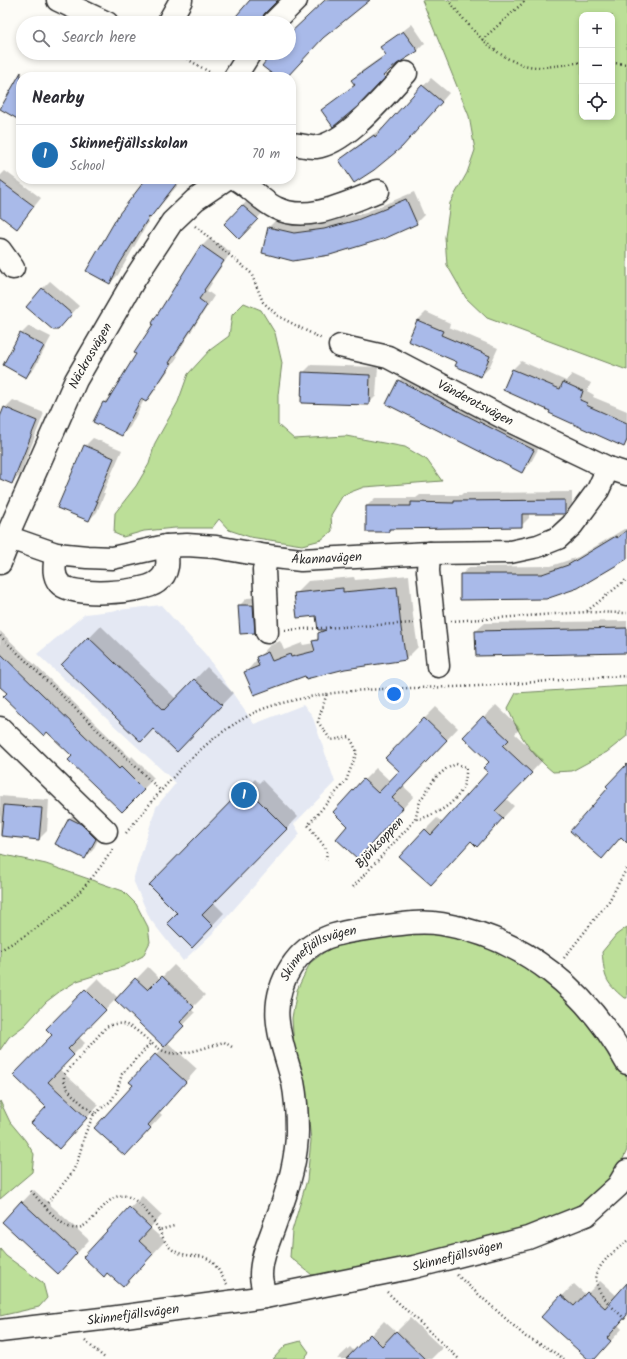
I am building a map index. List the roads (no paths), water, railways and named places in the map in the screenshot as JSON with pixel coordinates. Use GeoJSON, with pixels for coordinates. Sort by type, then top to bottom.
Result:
{"type":"FeatureCollection","features":[{"type":"Feature","properties":{"kind":"street"},"geometry":{"type":"LineString","coordinates":[[58,0],[92,16]]}},
{"type":"Feature","properties":{"kind":"street"},"geometry":{"type":"LineString","coordinates":[[172,16],[181,0]]}},
{"type":"Feature","properties":{"kind":"street"},"geometry":{"type":"LineString","coordinates":[[280,16],[296,0]]}},
{"type":"Feature","properties":{"kind":"street"},"geometry":{"type":"LineString","coordinates":[[238,72],[246,60]]}},
{"type":"Feature","properties":{"kind":"street"},"geometry":{"type":"LineString","coordinates":[[296,144],[314,148],[325,145],[341,136],[360,120],[406,73]]}},
{"type":"Feature","properties":{"kind":"street","name":"Näckrosvägen"},"geometry":{"type":"LineString","coordinates":[[0,563],[10,538],[10,529],[76,380],[148,257],[172,222],[194,200],[218,184]]}},
{"type":"Feature","properties":{"kind":"street"},"geometry":{"type":"LineString","coordinates":[[247,184],[263,200],[277,209],[292,213],[307,213],[329,208],[378,191]]}},
{"type":"Feature","properties":{"kind":"street"},"geometry":{"type":"LineString","coordinates":[[0,250],[13,268]]}},
{"type":"Feature","properties":{"kind":"street","name":"Vänderotsvägen"},"geometry":{"type":"LineString","coordinates":[[340,346],[388,357],[508,420],[618,471]]}},
{"type":"Feature","properties":{"kind":"street","name":"Åkannavägen"},"geometry":{"type":"LineString","coordinates":[[10,538],[56,554],[112,558],[166,546],[216,547],[301,560],[430,553],[510,552],[538,546],[558,538],[572,526],[598,490],[618,471]]}},
{"type":"Feature","properties":{"kind":"street"},"geometry":{"type":"LineString","coordinates":[[56,554],[54,574],[60,584],[72,589],[98,593],[141,588],[157,582],[164,574],[168,565],[166,546]]}},
{"type":"Feature","properties":{"kind":"street"},"geometry":{"type":"LineString","coordinates":[[430,553],[428,571],[438,666]]}},
{"type":"Feature","properties":{"kind":"street"},"geometry":{"type":"LineString","coordinates":[[267,556],[264,570],[267,632]]}},
{"type":"Feature","properties":{"kind":"street"},"geometry":{"type":"LineString","coordinates":[[1,731],[115,837]]}},
{"type":"Feature","properties":{"kind":"street","name":"Skinnefjällsvägen"},"geometry":{"type":"LineString","coordinates":[[265,1297],[261,1276],[263,1257],[288,1185],[294,1161],[297,1131],[294,1084],[278,1031],[276,1003],[281,986],[291,966],[319,941],[339,932],[408,923],[441,924],[474,932],[501,941],[531,958],[569,988],[592,1010],[612,1036],[627,1063]]}},
{"type":"Feature","properties":{"kind":"street","name":"Skinnefjällsvägen"},"geometry":{"type":"LineString","coordinates":[[0,1331],[265,1297],[414,1267],[528,1238],[558,1228],[586,1215],[618,1186],[627,1171]]}},
{"type":"Feature","properties":{"kind":"place","name":"Skinnefjällsskolan"},"geometry":{"type":"Point","coordinates":[244,795]}}]}
